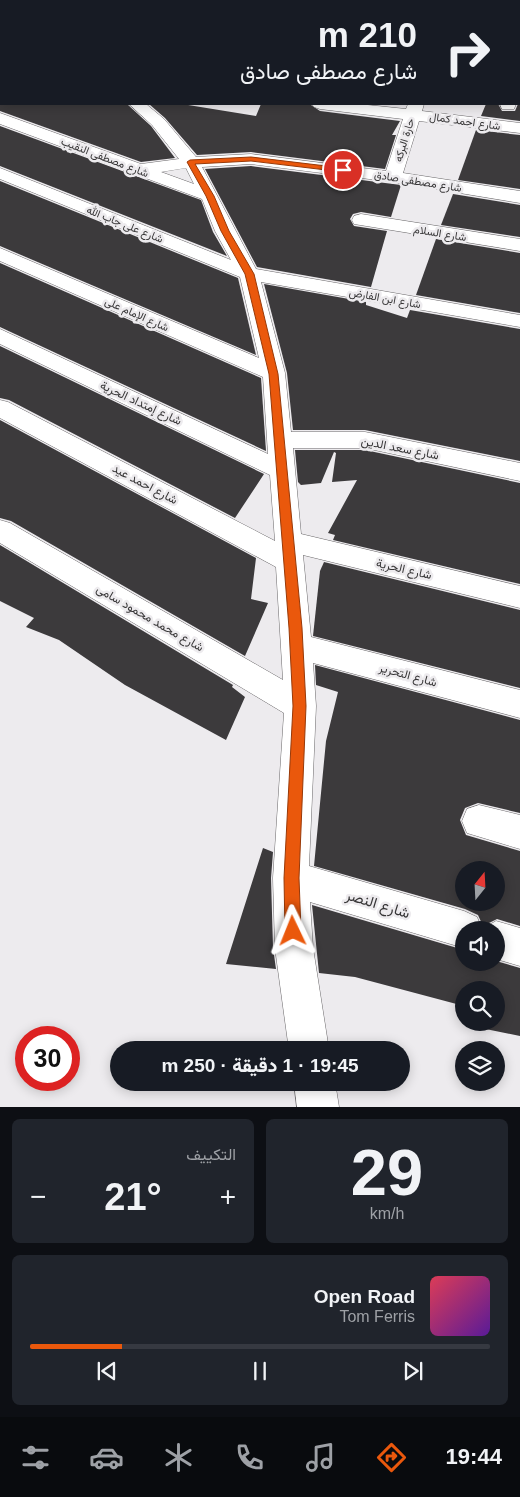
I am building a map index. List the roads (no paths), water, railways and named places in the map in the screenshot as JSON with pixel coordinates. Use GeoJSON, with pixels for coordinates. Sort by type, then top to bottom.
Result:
{"type":"FeatureCollection","features":[{"type":"Feature","properties":{"kind":"street"},"geometry":{"type":"LineString","coordinates":[[138,105],[158,122],[190,162],[210,196],[225,231],[250,274],[274,374],[297,646],[300,706],[291,878],[294,948],[308,1041]]}},
{"type":"Feature","properties":{"kind":"street","name":"شارع احمد كمال"},"geometry":{"type":"LineString","coordinates":[[339,105],[414,109],[520,128]]}},
{"type":"Feature","properties":{"kind":"street","name":"حارة البركه"},"geometry":{"type":"LineString","coordinates":[[393,177],[414,109]]}},
{"type":"Feature","properties":{"kind":"street","name":"شارع مصطفى النقيب"},"geometry":{"type":"LineString","coordinates":[[0,118],[210,196]]}},
{"type":"Feature","properties":{"kind":"street","name":"شارع مصطفى صادق"},"geometry":{"type":"LineString","coordinates":[[138,170],[190,162],[251,159],[393,177],[520,197]]}},
{"type":"Feature","properties":{"kind":"street","name":"شارع على جاب الله"},"geometry":{"type":"LineString","coordinates":[[0,173],[250,274]]}},
{"type":"Feature","properties":{"kind":"street","name":"شارع السلام"},"geometry":{"type":"LineString","coordinates":[[360,220],[520,245]]}},
{"type":"Feature","properties":{"kind":"street","name":"شارع الإمام على"},"geometry":{"type":"LineString","coordinates":[[0,254],[274,374]]}},
{"type":"Feature","properties":{"kind":"street","name":"شارع ابن الفارض"},"geometry":{"type":"LineString","coordinates":[[250,274],[520,321]]}},
{"type":"Feature","properties":{"kind":"street","name":"شارع إمتداد الحرية"},"geometry":{"type":"LineString","coordinates":[[0,336],[282,470]]}},
{"type":"Feature","properties":{"kind":"street","name":"شارع احمد عيد"},"geometry":{"type":"LineString","coordinates":[[0,408],[289,551]]}},
{"type":"Feature","properties":{"kind":"street","name":"شارع سعد الدين"},"geometry":{"type":"LineString","coordinates":[[279,440],[365,440],[520,472]]}},
{"type":"Feature","properties":{"kind":"street","name":"شارع محمد محمود سامى"},"geometry":{"type":"LineString","coordinates":[[0,530],[300,706]]}},
{"type":"Feature","properties":{"kind":"street","name":"شارع الحرية"},"geometry":{"type":"LineString","coordinates":[[289,551],[520,597]]}},
{"type":"Feature","properties":{"kind":"street","name":"شارع التحرير"},"geometry":{"type":"LineString","coordinates":[[297,646],[520,704]]}},
{"type":"Feature","properties":{"kind":"street"},"geometry":{"type":"LineString","coordinates":[[479,821],[520,832]]}},
{"type":"Feature","properties":{"kind":"street","name":"شارع النصر"},"geometry":{"type":"LineString","coordinates":[[291,878],[455,927]]}},
{"type":"Feature","properties":{"kind":"street"},"geometry":{"type":"LineString","coordinates":[[505,943],[520,947]]}},
{"type":"Feature","properties":{"kind":"street"},"geometry":{"type":"LineString","coordinates":[[315,1091],[318,1107]]}}]}
